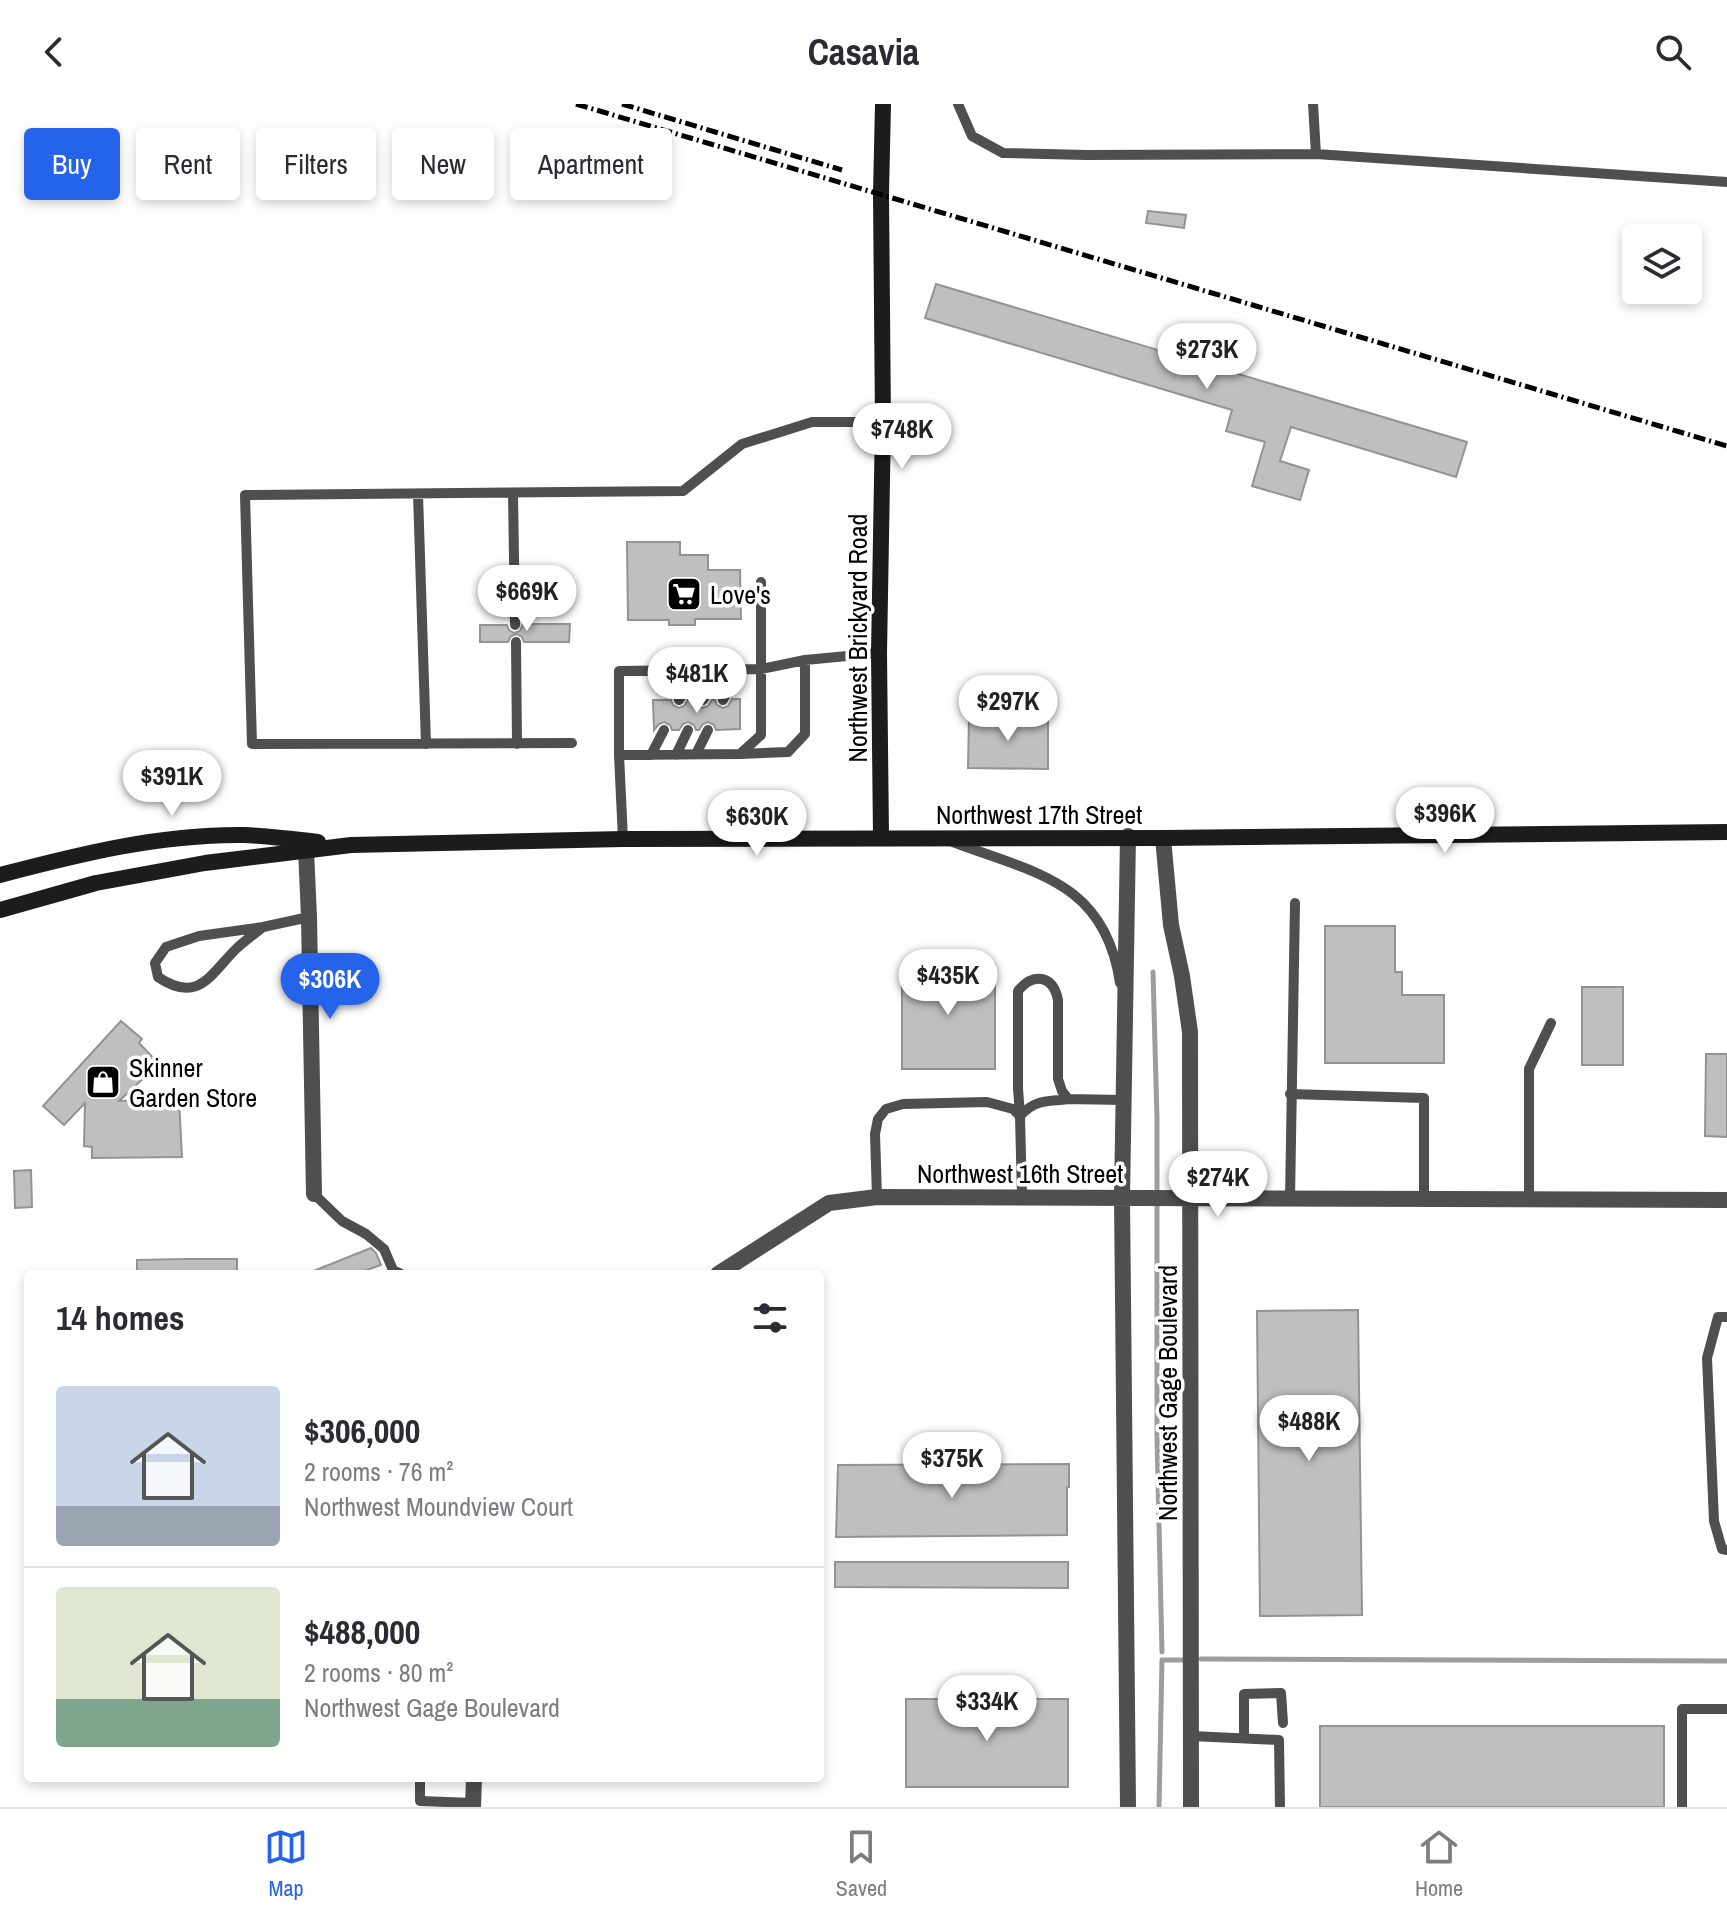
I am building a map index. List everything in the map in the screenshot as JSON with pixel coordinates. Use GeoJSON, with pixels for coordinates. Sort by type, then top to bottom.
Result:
{"type":"FeatureCollection","features":[{"type":"Feature","properties":{"kind":"main road","name":"Northwest Brickyard Road"},"geometry":{"type":"LineString","coordinates":[[881,837],[879,653],[883,104]]}},
{"type":"Feature","properties":{"kind":"main road","name":"Northwest 17th Street"},"geometry":{"type":"LineString","coordinates":[[0,910],[96,883],[205,863],[351,845],[623,839],[1163,838],[1727,832]]}},
{"type":"Feature","properties":{"kind":"main road","name":"Northwest 17th Street"},"geometry":{"type":"LineString","coordinates":[[0,875],[110,847],[182,837],[245,835],[351,845]]}},
{"type":"Feature","properties":{"kind":"street","name":"Northwest Gage Boulevard"},"geometry":{"type":"LineString","coordinates":[[1128,836],[1122,1197],[1128,1807]]}},
{"type":"Feature","properties":{"kind":"street","name":"Northwest Gage Boulevard"},"geometry":{"type":"LineString","coordinates":[[1163,838],[1171,925],[1190,1032],[1191,1807]]}},
{"type":"Feature","properties":{"kind":"street"},"geometry":{"type":"LineString","coordinates":[[306,850],[314,1194]]}},
{"type":"Feature","properties":{"kind":"street","name":"Northwest 16th Street"},"geometry":{"type":"LineString","coordinates":[[724,1270],[829,1203],[877,1197],[1727,1200]]}},
{"type":"Feature","properties":{"kind":"street"},"geometry":{"type":"LineString","coordinates":[[473,1805],[474,1782]]}},
{"type":"Feature","properties":{"kind":"lane"},"geometry":{"type":"LineString","coordinates":[[958,104],[972,136],[1003,153],[1316,154],[1727,182]]}},
{"type":"Feature","properties":{"kind":"lane"},"geometry":{"type":"LineString","coordinates":[[1313,104],[1316,154]]}},
{"type":"Feature","properties":{"kind":"lane"},"geometry":{"type":"LineString","coordinates":[[572,743],[252,744],[245,495],[683,491],[742,444],[812,422],[883,422]]}},
{"type":"Feature","properties":{"kind":"lane"},"geometry":{"type":"LineString","coordinates":[[513,493],[515,625]]}},
{"type":"Feature","properties":{"kind":"lane"},"geometry":{"type":"LineString","coordinates":[[418,494],[426,744]]}},
{"type":"Feature","properties":{"kind":"lane"},"geometry":{"type":"LineString","coordinates":[[740,754],[761,735],[761,582]]}},
{"type":"Feature","properties":{"kind":"lane"},"geometry":{"type":"LineString","coordinates":[[516,642],[517,744]]}},
{"type":"Feature","properties":{"kind":"lane"},"geometry":{"type":"LineString","coordinates":[[623,839],[619,671],[761,669],[805,660],[879,653]]}},
{"type":"Feature","properties":{"kind":"lane"},"geometry":{"type":"LineString","coordinates":[[619,755],[788,752],[805,734],[805,660]]}},
{"type":"Feature","properties":{"kind":"lane"},"geometry":{"type":"LineString","coordinates":[[679,700],[694,670]]}},
{"type":"Feature","properties":{"kind":"lane"},"geometry":{"type":"LineString","coordinates":[[703,700],[717,670]]}},
{"type":"Feature","properties":{"kind":"lane"},"geometry":{"type":"LineString","coordinates":[[723,700],[738,670]]}},
{"type":"Feature","properties":{"kind":"lane"},"geometry":{"type":"LineString","coordinates":[[651,755],[664,730]]}},
{"type":"Feature","properties":{"kind":"lane"},"geometry":{"type":"LineString","coordinates":[[676,755],[688,730]]}},
{"type":"Feature","properties":{"kind":"lane"},"geometry":{"type":"LineString","coordinates":[[696,754],[708,730]]}},
{"type":"Feature","properties":{"kind":"lane"},"geometry":{"type":"LineString","coordinates":[[943,838],[1036,872],[1066,887],[1086,905],[1097,917],[1118,971],[1125,1021]]}},
{"type":"Feature","properties":{"kind":"lane"},"geometry":{"type":"LineString","coordinates":[[1290,1199],[1295,903]]}},
{"type":"Feature","properties":{"kind":"lane"},"geometry":{"type":"LineString","coordinates":[[263,927],[236,949],[204,983],[188,988],[172,987],[158,977],[155,963],[166,947],[199,936],[309,917]]}},
{"type":"Feature","properties":{"kind":"lane"},"geometry":{"type":"LineString","coordinates":[[1022,1196],[1018,991],[1025,982],[1037,978],[1047,981],[1056,989],[1058,1079],[1068,1099]]}},
{"type":"Feature","properties":{"kind":"lane"},"geometry":{"type":"LineString","coordinates":[[1529,1199],[1529,1069],[1551,1023]]}},
{"type":"Feature","properties":{"kind":"lane"},"geometry":{"type":"LineString","coordinates":[[1290,1094],[1424,1098],[1424,1198]]}},
{"type":"Feature","properties":{"kind":"lane"},"geometry":{"type":"LineString","coordinates":[[1020,1116],[1034,1103],[1068,1099],[1123,1100]]}},
{"type":"Feature","properties":{"kind":"lane"},"geometry":{"type":"LineString","coordinates":[[877,1197],[875,1134],[878,1119],[886,1109],[903,1104],[987,1102],[1013,1109],[1020,1116]]}},
{"type":"Feature","properties":{"kind":"lane"},"geometry":{"type":"LineString","coordinates":[[314,1194],[342,1221],[366,1234],[384,1249],[393,1270]]}},
{"type":"Feature","properties":{"kind":"lane"},"geometry":{"type":"LineString","coordinates":[[1727,1317],[1718,1317],[1707,1358],[1714,1521],[1722,1549],[1727,1550]]}},
{"type":"Feature","properties":{"kind":"lane"},"geometry":{"type":"LineString","coordinates":[[1244,1738],[1244,1694],[1281,1693],[1283,1723]]}},
{"type":"Feature","properties":{"kind":"lane"},"geometry":{"type":"LineString","coordinates":[[1682,1807],[1682,1709],[1727,1709]]}},
{"type":"Feature","properties":{"kind":"lane"},"geometry":{"type":"LineString","coordinates":[[1191,1736],[1279,1740],[1280,1807]]}},
{"type":"Feature","properties":{"kind":"lane"},"geometry":{"type":"LineString","coordinates":[[420,1782],[420,1801],[473,1805]]}},
{"type":"Feature","properties":{"kind":"building"},"geometry":{"type":"Polygon","coordinates":[[[1148,211],[1186,215],[1184,228],[1146,223],[1148,211]]]}},
{"type":"Feature","properties":{"kind":"building"},"geometry":{"type":"Polygon","coordinates":[[[936,284],[1467,442],[1456,477],[1291,427],[1280,461],[1309,470],[1300,500],[1252,486],[1265,442],[1226,431],[1232,410],[925,318],[936,284]]]}},
{"type":"Feature","properties":{"kind":"building"},"geometry":{"type":"Polygon","coordinates":[[[627,542],[680,542],[680,555],[708,555],[708,570],[740,570],[741,619],[695,619],[695,625],[669,625],[669,620],[628,620],[627,542]]]}},
{"type":"Feature","properties":{"kind":"building"},"geometry":{"type":"Polygon","coordinates":[[[523,624],[570,624],[569,642],[524,642],[517,634],[511,636],[508,642],[480,642],[480,625],[507,625],[514,633],[520,631],[523,624]]]}},
{"type":"Feature","properties":{"kind":"building"},"geometry":{"type":"Polygon","coordinates":[[[732,699],[740,699],[740,729],[716,730],[708,722],[696,730],[688,722],[679,730],[672,730],[664,722],[654,730],[653,700],[671,700],[679,708],[688,700],[695,700],[703,708],[715,700],[723,708],[732,699]]]}},
{"type":"Feature","properties":{"kind":"building"},"geometry":{"type":"Polygon","coordinates":[[[969,717],[1048,718],[1048,769],[968,768],[969,717]]]}},
{"type":"Feature","properties":{"kind":"building"},"geometry":{"type":"Polygon","coordinates":[[[1325,926],[1395,926],[1395,972],[1402,972],[1402,995],[1444,995],[1444,1063],[1325,1063],[1325,926]]]}},
{"type":"Feature","properties":{"kind":"building"},"geometry":{"type":"Polygon","coordinates":[[[902,965],[995,965],[995,1069],[902,1069],[902,965]]]}},
{"type":"Feature","properties":{"kind":"building"},"geometry":{"type":"Polygon","coordinates":[[[1582,987],[1623,987],[1623,1065],[1582,1065],[1582,987]]]}},
{"type":"Feature","properties":{"kind":"building","name":"Skinner Garden Store"},"geometry":{"type":"Polygon","coordinates":[[[121,1021],[142,1039],[139,1043],[159,1064],[119,1101],[179,1099],[182,1157],[92,1158],[92,1147],[84,1146],[85,1103],[64,1125],[43,1106],[121,1021]]]}},
{"type":"Feature","properties":{"kind":"building"},"geometry":{"type":"Polygon","coordinates":[[[1706,1054],[1727,1054],[1727,1137],[1705,1136],[1706,1054]]]}},
{"type":"Feature","properties":{"kind":"building"},"geometry":{"type":"Polygon","coordinates":[[[31,1170],[32,1207],[15,1208],[14,1171],[31,1170]]]}},
{"type":"Feature","properties":{"kind":"building"},"geometry":{"type":"Polygon","coordinates":[[[371,1248],[381,1265],[367,1270],[316,1270],[371,1248]]]}},
{"type":"Feature","properties":{"kind":"building"},"geometry":{"type":"Polygon","coordinates":[[[237,1259],[237,1270],[137,1270],[137,1260],[237,1259]]]}},
{"type":"Feature","properties":{"kind":"building"},"geometry":{"type":"Polygon","coordinates":[[[1358,1310],[1362,1615],[1260,1616],[1257,1311],[1358,1310]]]}},
{"type":"Feature","properties":{"kind":"building"},"geometry":{"type":"Polygon","coordinates":[[[1069,1464],[1067,1535],[836,1537],[838,1465],[1069,1464]]]}},
{"type":"Feature","properties":{"kind":"building"},"geometry":{"type":"Polygon","coordinates":[[[835,1562],[1068,1562],[1068,1588],[835,1587],[835,1562]]]}},
{"type":"Feature","properties":{"kind":"building"},"geometry":{"type":"Polygon","coordinates":[[[906,1699],[1068,1699],[1068,1787],[906,1787],[906,1699]]]}},
{"type":"Feature","properties":{"kind":"building"},"geometry":{"type":"Polygon","coordinates":[[[1320,1726],[1664,1726],[1664,1807],[1320,1807],[1320,1726]]]}},
{"type":"Feature","properties":{"kind":"waterway"},"geometry":{"type":"LineString","coordinates":[[1153,972],[1162,1652]]}},
{"type":"Feature","properties":{"kind":"waterway"},"geometry":{"type":"LineString","coordinates":[[1201,1659],[1727,1661]]}},
{"type":"Feature","properties":{"kind":"waterway"},"geometry":{"type":"LineString","coordinates":[[1159,1807],[1162,1660],[1183,1660]]}},
{"type":"Feature","properties":{"kind":"railway"},"geometry":{"type":"LineString","coordinates":[[576,104],[1727,446]]}},
{"type":"Feature","properties":{"kind":"railway"},"geometry":{"type":"LineString","coordinates":[[622,104],[842,170]]}},
{"type":"Feature","properties":{"kind":"place","name":"Love's"},"geometry":{"type":"Point","coordinates":[684,594]}},
{"type":"Feature","properties":{"kind":"place","name":"Skinner Garden Store"},"geometry":{"type":"Point","coordinates":[103,1082]}}]}
